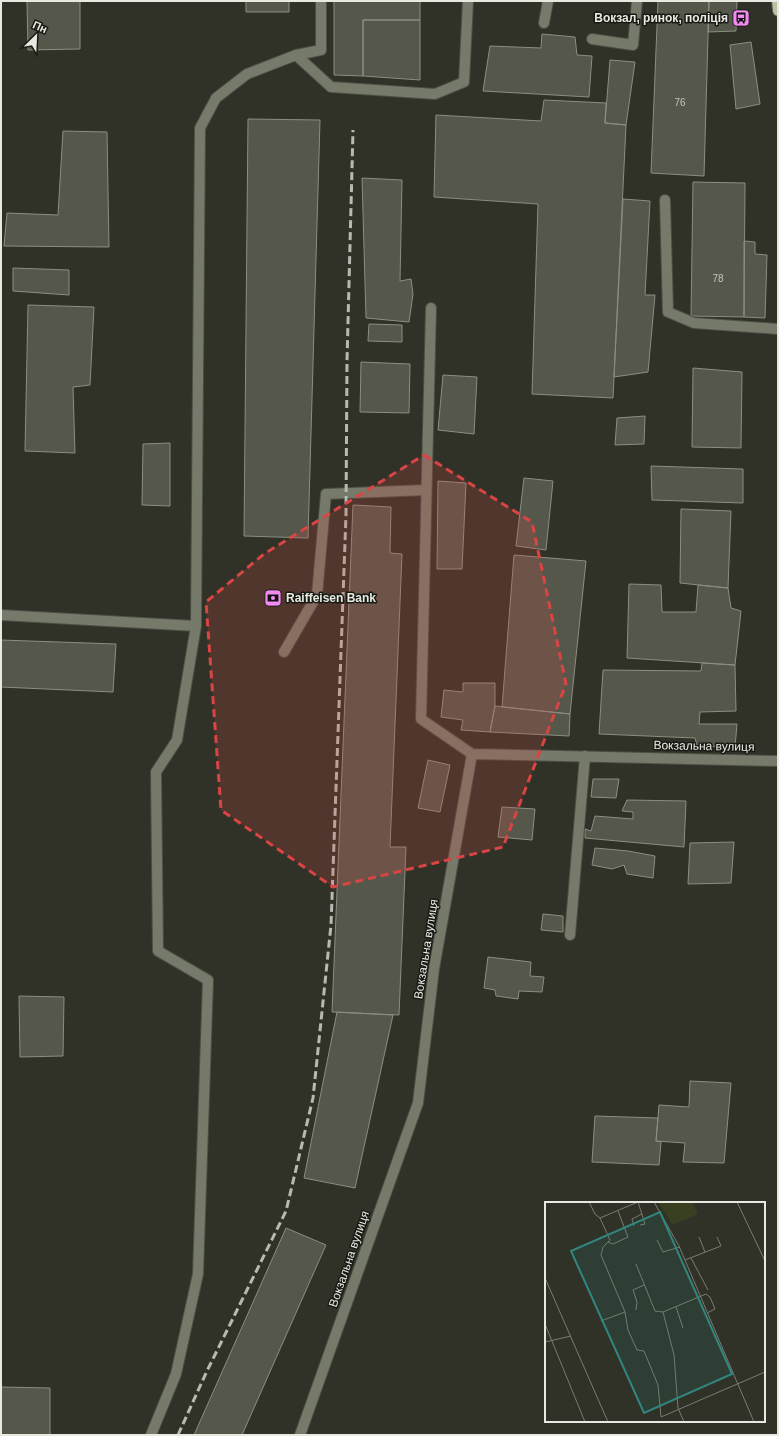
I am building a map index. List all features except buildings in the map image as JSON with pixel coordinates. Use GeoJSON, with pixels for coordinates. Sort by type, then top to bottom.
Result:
{"type":"FeatureCollection","features":[{"type":"Feature","properties":{"kind":"main road"},"geometry":{"type":"LineString","coordinates":[[777,1],[778,11]]}},
{"type":"Feature","properties":{"kind":"street"},"geometry":{"type":"LineString","coordinates":[[151,1435],[176,1374],[198,1274],[208,980],[158,950],[156,772],[177,740],[196,626],[200,128],[216,98],[247,74],[296,55],[321,50],[321,1]]}},
{"type":"Feature","properties":{"kind":"street"},"geometry":{"type":"LineString","coordinates":[[296,55],[331,86],[435,94],[464,82],[468,1]]}},
{"type":"Feature","properties":{"kind":"street"},"geometry":{"type":"LineString","coordinates":[[544,23],[548,1]]}},
{"type":"Feature","properties":{"kind":"street"},"geometry":{"type":"LineString","coordinates":[[592,39],[633,45],[638,1]]}},
{"type":"Feature","properties":{"kind":"street"},"geometry":{"type":"LineString","coordinates":[[665,200],[668,312],[694,323],[778,329]]}},
{"type":"Feature","properties":{"kind":"street"},"geometry":{"type":"LineString","coordinates":[[431,308],[421,719],[472,754]]}},
{"type":"Feature","properties":{"kind":"street"},"geometry":{"type":"LineString","coordinates":[[284,652],[317,595],[326,494],[426,490]]}},
{"type":"Feature","properties":{"kind":"street"},"geometry":{"type":"LineString","coordinates":[[1,615],[196,626]]}},
{"type":"Feature","properties":{"kind":"street","name":"Вокзальна вулиця"},"geometry":{"type":"LineString","coordinates":[[300,1435],[418,1103],[434,969],[472,754],[778,761]]}},
{"type":"Feature","properties":{"kind":"street"},"geometry":{"type":"LineString","coordinates":[[570,935],[585,756]]}},
{"type":"Feature","properties":{"kind":"highlighted area"},"geometry":{"type":"Polygon","coordinates":[[[424,455],[532,522],[566,684],[503,847],[333,887],[221,810],[206,602],[264,554],[424,455]]]}},
{"type":"Feature","properties":{"kind":"railway"},"geometry":{"type":"LineString","coordinates":[[178,1435],[206,1373],[286,1211],[313,1098],[331,925],[346,515],[347,361],[353,130]]}},
{"type":"Feature","properties":{"kind":"place","name":"Вокзал, ринок, поліція"},"geometry":{"type":"Point","coordinates":[741,18]}},
{"type":"Feature","properties":{"kind":"place","name":"Raiffeisen Bank"},"geometry":{"type":"Point","coordinates":[273,598]}}]}
